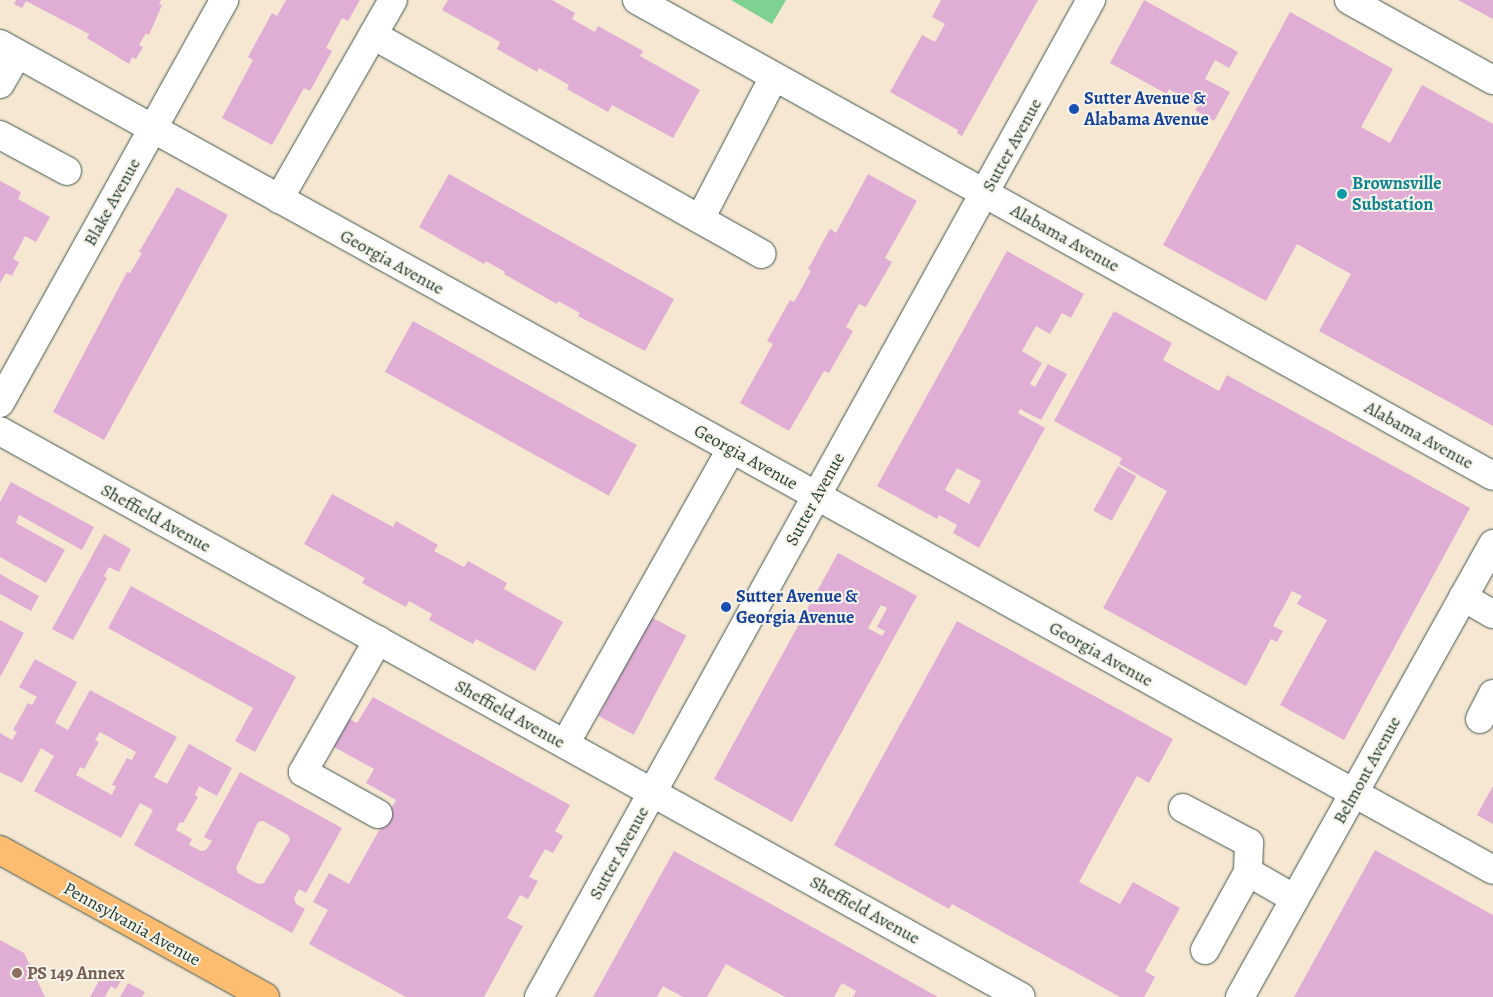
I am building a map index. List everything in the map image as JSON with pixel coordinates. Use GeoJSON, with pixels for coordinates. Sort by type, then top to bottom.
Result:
{"type":"FeatureCollection","features":[{"type":"Feature","properties":{"kind":"main road","name":"Pennsylvania Avenue"},"geometry":{"type":"LineString","coordinates":[[0,850],[265,997]]}},
{"type":"Feature","properties":{"kind":"street","name":"Blake Avenue"},"geometry":{"type":"LineString","coordinates":[[0,403],[224,0]]}},
{"type":"Feature","properties":{"kind":"street"},"geometry":{"type":"LineString","coordinates":[[280,200],[393,0]]}},
{"type":"Feature","properties":{"kind":"street","name":"Alabama Avenue"},"geometry":{"type":"LineString","coordinates":[[637,0],[1493,476]]}},
{"type":"Feature","properties":{"kind":"street","name":"Sutter Avenue"},"geometry":{"type":"LineString","coordinates":[[539,997],[1091,0]]}},
{"type":"Feature","properties":{"kind":"street"},"geometry":{"type":"LineString","coordinates":[[1349,0],[1493,80]]}},
{"type":"Feature","properties":{"kind":"street"},"geometry":{"type":"LineString","coordinates":[[373,35],[762,254]]}},
{"type":"Feature","properties":{"kind":"street","name":"Georgia Avenue"},"geometry":{"type":"LineString","coordinates":[[9,49],[1493,870]]}},
{"type":"Feature","properties":{"kind":"street"},"geometry":{"type":"LineString","coordinates":[[0,84],[9,49]]}},
{"type":"Feature","properties":{"kind":"street"},"geometry":{"type":"LineString","coordinates":[[700,219],[774,77]]}},
{"type":"Feature","properties":{"kind":"street"},"geometry":{"type":"LineString","coordinates":[[0,135],[67,172]]}},
{"type":"Feature","properties":{"kind":"street","name":"Sheffield Avenue"},"geometry":{"type":"LineString","coordinates":[[0,431],[565,744],[1012,995]]}},
{"type":"Feature","properties":{"kind":"street"},"geometry":{"type":"LineString","coordinates":[[565,744],[731,449]]}},
{"type":"Feature","properties":{"kind":"street","name":"Belmont Avenue"},"geometry":{"type":"LineString","coordinates":[[1240,997],[1493,544]]}},
{"type":"Feature","properties":{"kind":"street"},"geometry":{"type":"LineString","coordinates":[[1463,597],[1493,614]]}},
{"type":"Feature","properties":{"kind":"street"},"geometry":{"type":"LineString","coordinates":[[378,640],[303,772],[378,814]]}},
{"type":"Feature","properties":{"kind":"street"},"geometry":{"type":"LineString","coordinates":[[1480,719],[1493,694]]}},
{"type":"Feature","properties":{"kind":"street"},"geometry":{"type":"LineString","coordinates":[[1183,808],[1250,843],[1248,872],[1205,950]]}},
{"type":"Feature","properties":{"kind":"street"},"geometry":{"type":"LineString","coordinates":[[1248,872],[1295,899]]}},
{"type":"Feature","properties":{"kind":"green space"},"geometry":{"type":"Polygon","coordinates":[[[731,0],[786,0],[772,24],[731,0]]]}},
{"type":"Feature","properties":{"kind":"building"},"geometry":{"type":"Polygon","coordinates":[[[16,0],[161,0],[159,4],[162,5],[149,35],[146,33],[139,45],[143,47],[136,59],[132,57],[129,64],[87,38],[89,34],[26,1],[22,8],[14,4],[16,0]]]}},
{"type":"Feature","properties":{"kind":"building"},"geometry":{"type":"Polygon","coordinates":[[[286,0],[360,0],[348,21],[342,18],[326,48],[332,51],[310,91],[304,88],[272,145],[222,118],[253,60],[248,57],[272,13],[277,16],[286,0]]]}},
{"type":"Feature","properties":{"kind":"building"},"geometry":{"type":"Polygon","coordinates":[[[448,0],[552,0],[575,13],[572,19],[595,32],[598,26],[643,51],[640,56],[700,90],[673,138],[612,105],[608,112],[567,89],[569,85],[539,68],[537,72],[497,49],[500,42],[442,10],[448,0]]]}},
{"type":"Feature","properties":{"kind":"building"},"geometry":{"type":"Polygon","coordinates":[[[941,0],[1038,0],[962,136],[957,133],[958,130],[890,92],[922,35],[935,42],[945,24],[932,17],[941,0]]]}},
{"type":"Feature","properties":{"kind":"building"},"geometry":{"type":"Polygon","coordinates":[[[1144,0],[1238,52],[1229,68],[1215,60],[1205,79],[1230,92],[1214,121],[1195,110],[1198,106],[1169,89],[1167,94],[1110,63],[1144,0]]]}},
{"type":"Feature","properties":{"kind":"building"},"geometry":{"type":"Polygon","coordinates":[[[1458,0],[1493,0],[1493,19],[1458,0]]]}},
{"type":"Feature","properties":{"kind":"building","name":"Brownsville Substation"},"geometry":{"type":"Polygon","coordinates":[[[1290,12],[1393,69],[1361,127],[1390,143],[1422,85],[1493,124],[1493,426],[1319,331],[1351,274],[1297,244],[1266,301],[1163,245],[1290,12]]]}},
{"type":"Feature","properties":{"kind":"building"},"geometry":{"type":"Polygon","coordinates":[[[449,174],[674,299],[645,351],[578,316],[580,313],[558,301],[557,304],[504,274],[505,272],[486,261],[484,264],[419,227],[449,174]]]}},
{"type":"Feature","properties":{"kind":"building"},"geometry":{"type":"Polygon","coordinates":[[[868,174],[917,201],[885,258],[892,262],[866,307],[859,304],[846,327],[853,331],[829,373],[824,371],[789,431],[740,403],[773,344],[767,341],[790,300],[794,302],[811,271],[808,269],[830,229],[836,233],[868,174]]]}},
{"type":"Feature","properties":{"kind":"building"},"geometry":{"type":"Polygon","coordinates":[[[0,181],[21,192],[18,199],[50,217],[36,242],[25,236],[13,259],[19,262],[12,276],[6,273],[0,283],[0,181]]]}},
{"type":"Feature","properties":{"kind":"building"},"geometry":{"type":"Polygon","coordinates":[[[177,187],[228,215],[104,440],[53,412],[127,272],[130,273],[142,253],[139,252],[177,187]]]}},
{"type":"Feature","properties":{"kind":"building"},"geometry":{"type":"Polygon","coordinates":[[[1007,251],[1084,294],[1071,318],[1062,313],[1050,334],[1036,326],[1022,351],[1042,363],[1030,384],[1035,387],[1048,364],[1067,374],[1041,420],[1020,409],[1018,413],[1045,428],[979,548],[953,533],[957,525],[939,515],[937,519],[877,486],[1007,251]],[[957,468],[945,490],[969,504],[981,481],[957,468]]]}},
{"type":"Feature","properties":{"kind":"building"},"geometry":{"type":"Polygon","coordinates":[[[1114,311],[1172,343],[1163,360],[1219,391],[1227,375],[1470,508],[1344,740],[1280,705],[1327,620],[1297,604],[1302,596],[1292,591],[1273,626],[1283,631],[1277,642],[1271,639],[1246,686],[1103,608],[1167,491],[1119,464],[1122,458],[1054,421],[1114,311]]]}},
{"type":"Feature","properties":{"kind":"building"},"geometry":{"type":"Polygon","coordinates":[[[413,321],[637,445],[609,496],[385,372],[413,321]]]}},
{"type":"Feature","properties":{"kind":"building"},"geometry":{"type":"Polygon","coordinates":[[[1118,466],[1136,476],[1112,521],[1093,511],[1118,466]]]}},
{"type":"Feature","properties":{"kind":"building"},"geometry":{"type":"Polygon","coordinates":[[[11,482],[94,527],[82,550],[19,515],[16,523],[65,550],[46,583],[0,557],[0,502],[11,482]]]}},
{"type":"Feature","properties":{"kind":"building"},"geometry":{"type":"Polygon","coordinates":[[[332,494],[393,527],[396,521],[438,545],[434,551],[464,567],[468,561],[507,583],[504,589],[563,622],[535,671],[476,639],[473,644],[429,620],[432,614],[409,601],[406,607],[362,583],[365,578],[304,544],[332,494]]]}},
{"type":"Feature","properties":{"kind":"building"},"geometry":{"type":"Polygon","coordinates":[[[104,534],[131,549],[119,572],[109,567],[104,576],[107,578],[73,640],[52,629],[104,534]]]}},
{"type":"Feature","properties":{"kind":"building"},"geometry":{"type":"Polygon","coordinates":[[[838,553],[917,596],[792,822],[714,779],[838,553]],[[881,605],[868,628],[882,636],[885,631],[877,627],[887,608],[881,605]]]}},
{"type":"Feature","properties":{"kind":"building"},"geometry":{"type":"Polygon","coordinates":[[[0,574],[39,596],[31,611],[0,594],[0,574]]]}},
{"type":"Feature","properties":{"kind":"building"},"geometry":{"type":"Polygon","coordinates":[[[131,586],[296,677],[255,752],[235,741],[253,708],[108,628],[131,586]]]}},
{"type":"Feature","properties":{"kind":"building"},"geometry":{"type":"Polygon","coordinates":[[[651,617],[686,636],[634,735],[598,716],[651,617]]]}},
{"type":"Feature","properties":{"kind":"building"},"geometry":{"type":"Polygon","coordinates":[[[0,620],[24,633],[0,677],[0,620]]]}},
{"type":"Feature","properties":{"kind":"building"},"geometry":{"type":"Polygon","coordinates":[[[957,621],[1173,739],[1149,783],[1137,776],[1079,882],[1120,904],[1133,882],[1180,908],[1145,971],[1155,977],[1144,997],[1120,997],[952,904],[949,909],[834,845],[957,621]]]}},
{"type":"Feature","properties":{"kind":"building"},"geometry":{"type":"Polygon","coordinates":[[[35,659],[77,682],[55,723],[68,730],[90,690],[177,737],[154,777],[167,784],[189,744],[232,768],[217,796],[199,786],[195,795],[198,797],[183,823],[180,822],[176,830],[192,839],[189,845],[201,851],[206,850],[212,841],[204,837],[240,772],[342,828],[306,893],[299,889],[294,898],[296,904],[305,909],[292,933],[134,845],[153,810],[140,803],[121,838],[34,791],[54,756],[41,748],[22,783],[0,772],[0,733],[12,740],[17,732],[13,730],[28,703],[32,705],[37,697],[19,687],[35,659]],[[100,732],[95,740],[99,742],[84,769],[80,767],[76,775],[112,795],[116,786],[112,785],[127,758],[132,760],[136,752],[100,732]],[[263,821],[258,822],[236,868],[238,873],[258,884],[264,883],[290,840],[288,835],[263,821]]]}},
{"type":"Feature","properties":{"kind":"building"},"geometry":{"type":"Polygon","coordinates":[[[373,697],[570,805],[555,831],[563,836],[553,853],[545,849],[529,877],[538,881],[528,899],[520,895],[507,918],[523,926],[484,997],[406,997],[309,944],[328,910],[313,902],[329,873],[349,884],[396,800],[366,783],[374,769],[332,746],[348,718],[357,723],[373,697]]]}},
{"type":"Feature","properties":{"kind":"building"},"geometry":{"type":"Polygon","coordinates":[[[1493,786],[1493,824],[1477,815],[1493,786]]]}},
{"type":"Feature","properties":{"kind":"building"},"geometry":{"type":"Polygon","coordinates":[[[1375,850],[1493,915],[1493,997],[1294,997],[1375,850]]]}},
{"type":"Feature","properties":{"kind":"building"},"geometry":{"type":"Polygon","coordinates":[[[674,851],[938,997],[853,997],[856,991],[842,983],[834,997],[785,997],[726,964],[707,997],[683,997],[663,986],[657,997],[593,997],[674,851]]]}},
{"type":"Feature","properties":{"kind":"building","name":"PS 149 Annex"},"geometry":{"type":"Polygon","coordinates":[[[0,940],[24,953],[45,997],[0,997],[0,940]]]}},
{"type":"Feature","properties":{"kind":"building"},"geometry":{"type":"Polygon","coordinates":[[[105,970],[122,979],[116,989],[111,986],[105,997],[90,997],[105,970]]]}},
{"type":"Feature","properties":{"kind":"building"},"geometry":{"type":"Polygon","coordinates":[[[128,983],[145,992],[142,997],[120,997],[128,983]]]}},
{"type":"Feature","properties":{"kind":"place","name":"Sutter Avenue & Alabama Avenue"},"geometry":{"type":"Point","coordinates":[1074,109]}},
{"type":"Feature","properties":{"kind":"place","name":"Brownsville Substation"},"geometry":{"type":"Point","coordinates":[1342,194]}},
{"type":"Feature","properties":{"kind":"place","name":"Sutter Avenue & Georgia Avenue"},"geometry":{"type":"Point","coordinates":[726,607]}},
{"type":"Feature","properties":{"kind":"place","name":"PS 149 Annex"},"geometry":{"type":"Point","coordinates":[17,973]}}]}
